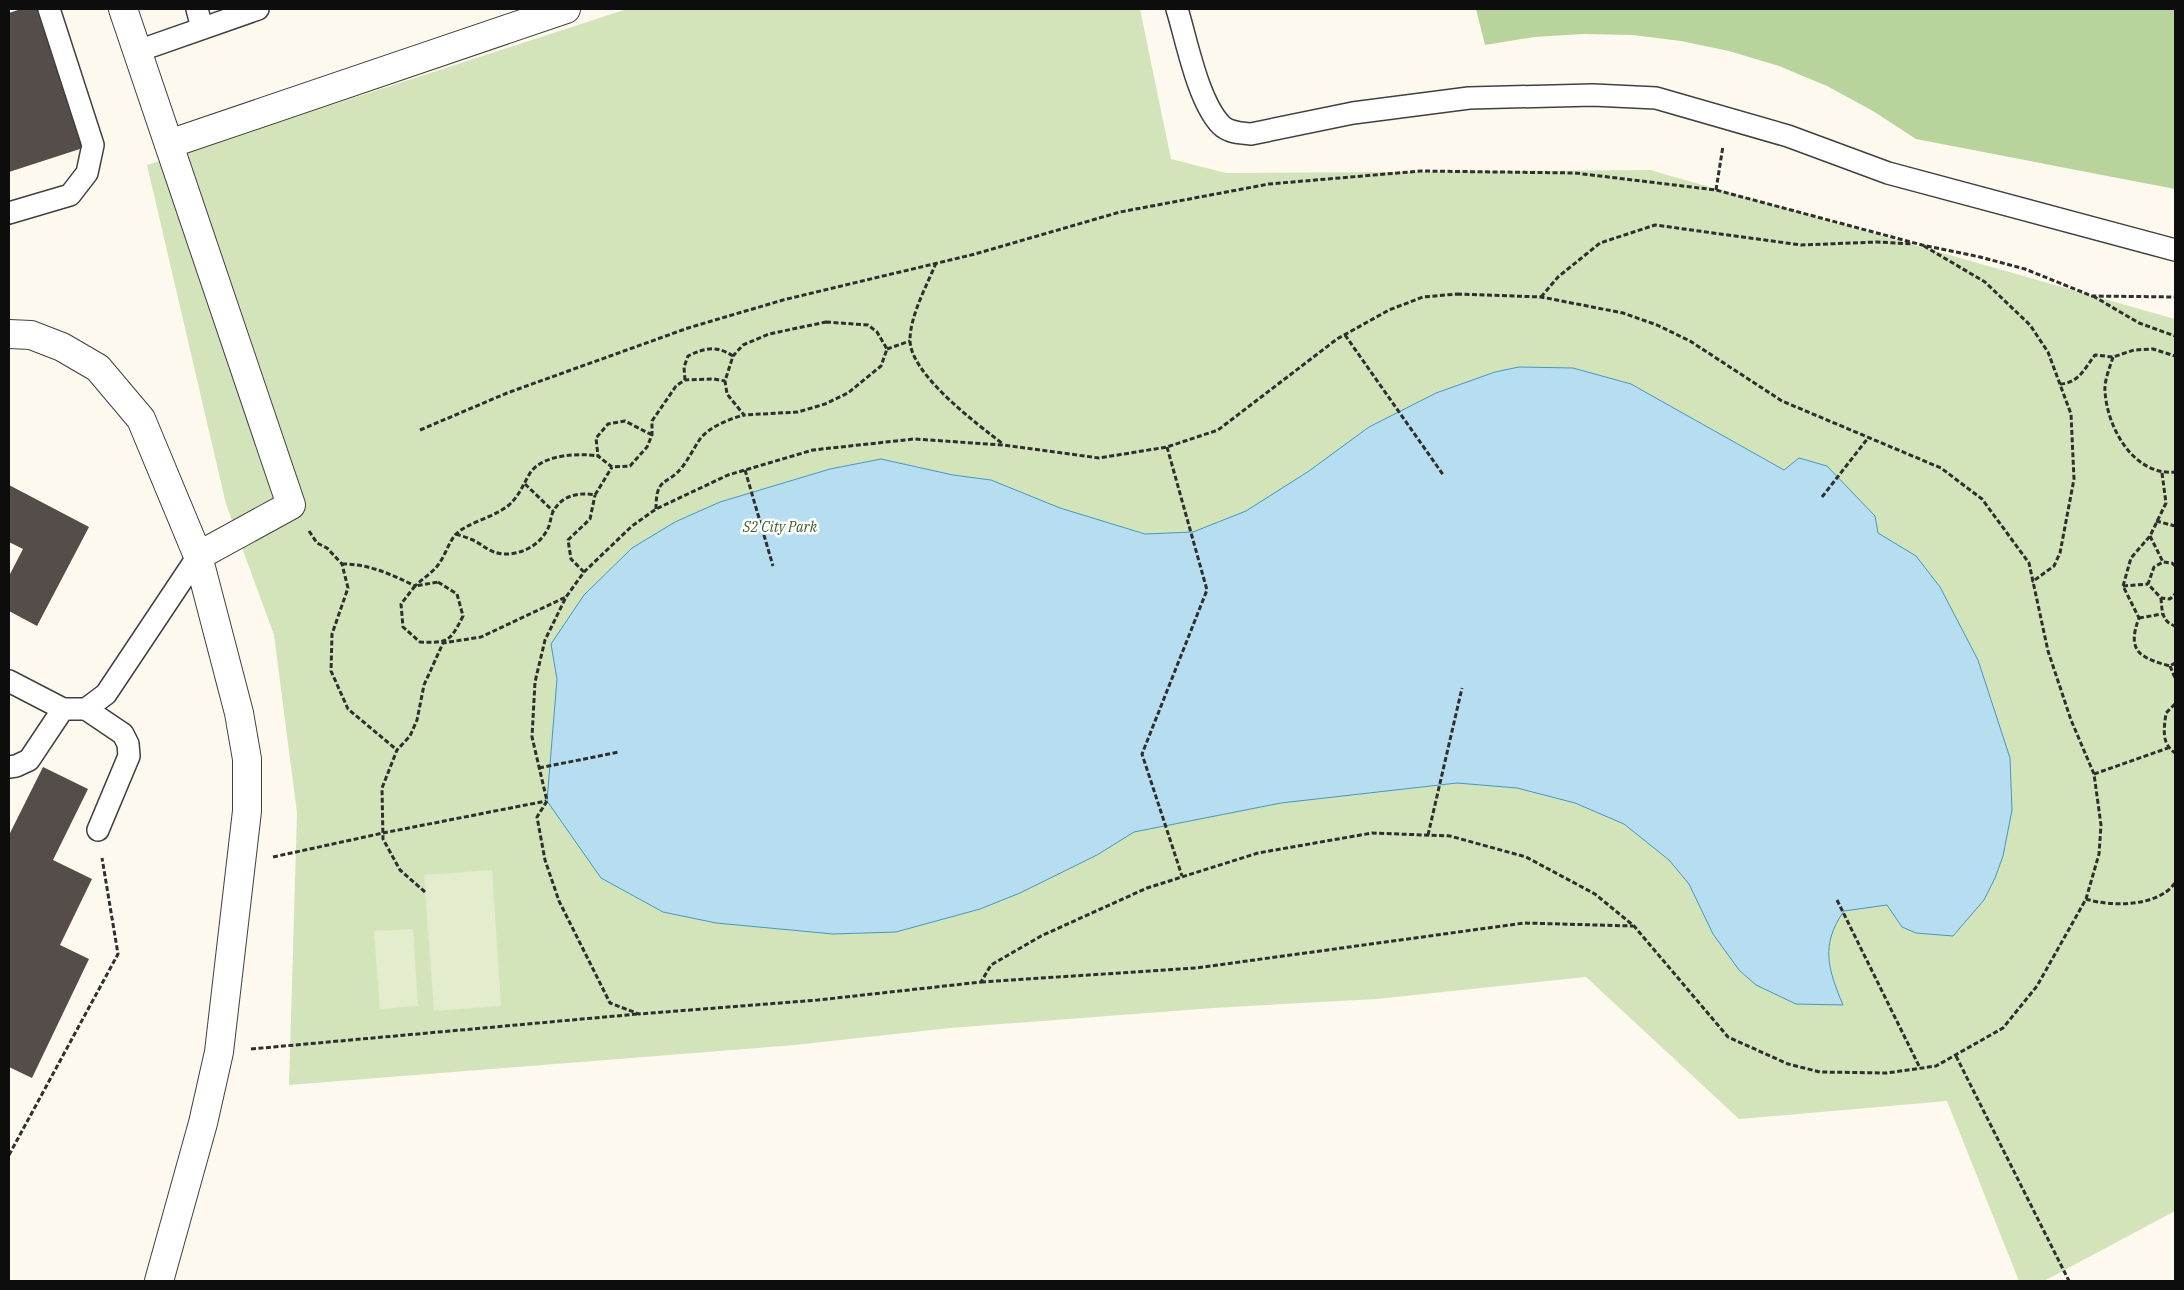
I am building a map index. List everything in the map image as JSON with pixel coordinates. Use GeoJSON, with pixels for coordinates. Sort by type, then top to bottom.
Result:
{"type":"FeatureCollection","features":[{"type":"Feature","properties":{"kind":"street"},"geometry":{"type":"LineString","coordinates":[[123,9],[291,505],[198,556]]}},
{"type":"Feature","properties":{"kind":"street"},"geometry":{"type":"LineString","coordinates":[[169,144],[566,9]]}},
{"type":"Feature","properties":{"kind":"street"},"geometry":{"type":"LineString","coordinates":[[9,334],[30,335],[62,347],[98,368],[140,419],[198,556],[239,713],[247,760],[247,811],[219,1052],[203,1123],[160,1281]]}},
{"type":"Feature","properties":{"kind":"lane"},"geometry":{"type":"LineString","coordinates":[[9,214],[70,195],[87,172],[93,145],[49,9]]}},
{"type":"Feature","properties":{"kind":"lane"},"geometry":{"type":"LineString","coordinates":[[138,51],[199,18],[258,9]]}},
{"type":"Feature","properties":{"kind":"lane"},"geometry":{"type":"LineString","coordinates":[[1178,9],[1206,104],[1222,126],[1236,133],[1251,134],[1353,113],[1469,98],[1593,95],[1656,98],[1788,136],[1888,173],[2175,250]]}},
{"type":"Feature","properties":{"kind":"lane"},"geometry":{"type":"LineString","coordinates":[[86,709],[106,694],[198,556]]}},
{"type":"Feature","properties":{"kind":"lane"},"geometry":{"type":"LineString","coordinates":[[9,682],[62,709],[86,709],[123,734],[128,744],[129,756],[98,830]]}},
{"type":"Feature","properties":{"kind":"lane"},"geometry":{"type":"LineString","coordinates":[[9,767],[29,760],[62,709]]}},
{"type":"Feature","properties":{"kind":"path"},"geometry":{"type":"LineString","coordinates":[[1716,190],[1727,119]]}},
{"type":"Feature","properties":{"kind":"path"},"geometry":{"type":"LineString","coordinates":[[420,430],[507,393],[688,328],[783,300],[976,254],[1120,212],[1269,184],[1421,171],[1575,173],[1716,190],[1922,245],[1980,256],[2025,269],[2092,296],[2140,323],[2175,336]]}},
{"type":"Feature","properties":{"kind":"path"},"geometry":{"type":"LineString","coordinates":[[1542,297],[1558,276],[1600,244],[1655,225],[1801,245],[1877,242],[1922,245],[1985,282],[2030,325],[2048,352],[2071,414],[2074,479],[2060,553],[2054,566],[2032,582]]}},
{"type":"Feature","properties":{"kind":"path"},"geometry":{"type":"LineString","coordinates":[[936,263],[911,326],[910,341],[913,356],[927,377],[1003,445]]}},
{"type":"Feature","properties":{"kind":"path"},"geometry":{"type":"LineString","coordinates":[[639,1014],[610,1003],[560,901],[545,860],[537,817],[547,801],[532,737],[535,682],[545,640],[566,597],[584,572],[632,526],[656,509],[728,475],[813,450],[914,439],[1003,445],[1099,458],[1167,447],[1218,430],[1345,335],[1390,310],[1423,298],[1457,294],[1542,297],[1623,313],[1690,341],[1782,401],[1941,468],[1982,499],[2029,563],[2048,651],[2071,720],[2094,774],[2101,824],[2099,854],[2086,899],[2037,986],[2003,1028],[1936,1066],[1887,1073],[1820,1072],[1788,1064],[1728,1037],[1634,926],[1595,894],[1526,857],[1450,836],[1372,832],[1258,853],[1182,876],[1147,888],[1041,936],[991,965],[981,982]]}},
{"type":"Feature","properties":{"kind":"path"},"geometry":{"type":"LineString","coordinates":[[2092,296],[2175,297]]}},
{"type":"Feature","properties":{"kind":"path"},"geometry":{"type":"LineString","coordinates":[[744,415],[728,394],[725,381],[733,356],[743,345],[768,334],[826,322],[868,325],[877,332],[887,350]]}},
{"type":"Feature","properties":{"kind":"path"},"geometry":{"type":"LineString","coordinates":[[1345,335],[1444,476]]}},
{"type":"Feature","properties":{"kind":"path"},"geometry":{"type":"LineString","coordinates":[[656,509],[656,492],[660,485],[682,468],[701,437],[727,420],[744,415],[798,412],[825,404],[848,393],[881,366],[887,350],[910,341]]}},
{"type":"Feature","properties":{"kind":"path"},"geometry":{"type":"LineString","coordinates":[[685,380],[684,367],[688,356],[706,348],[724,350],[733,356]]}},
{"type":"Feature","properties":{"kind":"path"},"geometry":{"type":"LineString","coordinates":[[2060,384],[2070,383],[2078,378],[2095,354],[2113,357],[2134,350],[2153,349],[2175,356]]}},
{"type":"Feature","properties":{"kind":"path"},"geometry":{"type":"LineString","coordinates":[[2113,357],[2104,389],[2112,424],[2137,462],[2162,473],[2175,472]]}},
{"type":"Feature","properties":{"kind":"path"},"geometry":{"type":"LineString","coordinates":[[566,597],[481,637],[443,643],[420,642],[403,627],[401,604],[415,586],[437,566],[456,534],[498,512],[518,495],[526,484],[531,472],[549,461],[565,455],[582,454],[598,456],[612,467],[630,466],[647,447],[652,435],[652,421],[676,386],[685,380],[714,379],[725,381]]}},
{"type":"Feature","properties":{"kind":"path"},"geometry":{"type":"LineString","coordinates":[[598,456],[596,438],[608,424],[624,421],[652,435]]}},
{"type":"Feature","properties":{"kind":"path"},"geometry":{"type":"LineString","coordinates":[[1822,497],[1868,438]]}},
{"type":"Feature","properties":{"kind":"path"},"geometry":{"type":"LineString","coordinates":[[1167,447],[1207,590],[1142,754],[1182,876]]}},
{"type":"Feature","properties":{"kind":"path"},"geometry":{"type":"LineString","coordinates":[[584,572],[571,558],[568,540],[590,519],[595,494],[612,467]]}},
{"type":"Feature","properties":{"kind":"path"},"geometry":{"type":"LineString","coordinates":[[745,470],[773,566]]}},
{"type":"Feature","properties":{"kind":"path"},"geometry":{"type":"LineString","coordinates":[[2162,473],[2166,503],[2150,536],[2130,558],[2123,586],[2138,618],[2133,634],[2138,652],[2146,660],[2170,666],[2175,664]]}},
{"type":"Feature","properties":{"kind":"path"},"geometry":{"type":"LineString","coordinates":[[526,484],[553,511]]}},
{"type":"Feature","properties":{"kind":"path"},"geometry":{"type":"LineString","coordinates":[[456,534],[474,541],[490,551],[503,554],[517,553],[529,548],[546,532],[553,511],[562,500],[575,494],[595,494]]}},
{"type":"Feature","properties":{"kind":"path"},"geometry":{"type":"LineString","coordinates":[[291,505],[317,543],[327,548],[342,564],[348,588],[332,634],[330,671],[348,709],[397,750]]}},
{"type":"Feature","properties":{"kind":"path"},"geometry":{"type":"LineString","coordinates":[[2156,521],[2175,526]]}},
{"type":"Feature","properties":{"kind":"path"},"geometry":{"type":"LineString","coordinates":[[2150,536],[2163,562]]}},
{"type":"Feature","properties":{"kind":"path"},"geometry":{"type":"LineString","coordinates":[[2148,584],[2154,567],[2163,562],[2172,563],[2175,566]]}},
{"type":"Feature","properties":{"kind":"path"},"geometry":{"type":"LineString","coordinates":[[342,564],[356,564],[385,571],[415,586],[438,582],[457,594],[463,616],[453,637],[443,643],[424,685],[417,720],[410,736],[397,750],[382,788],[384,839],[400,870],[425,892]]}},
{"type":"Feature","properties":{"kind":"path"},"geometry":{"type":"LineString","coordinates":[[2123,586],[2148,584]]}},
{"type":"Feature","properties":{"kind":"path"},"geometry":{"type":"LineString","coordinates":[[2148,584],[2161,598],[2162,614],[2168,624],[2175,626]]}},
{"type":"Feature","properties":{"kind":"path"},"geometry":{"type":"LineString","coordinates":[[2161,598],[2170,599],[2175,594]]}},
{"type":"Feature","properties":{"kind":"path"},"geometry":{"type":"LineString","coordinates":[[2138,618],[2162,614]]}},
{"type":"Feature","properties":{"kind":"path"},"geometry":{"type":"LineString","coordinates":[[2170,666],[2175,678]]}},
{"type":"Feature","properties":{"kind":"path"},"geometry":{"type":"LineString","coordinates":[[1428,835],[1462,688]]}},
{"type":"Feature","properties":{"kind":"path"},"geometry":{"type":"LineString","coordinates":[[2175,704],[2166,713],[2163,737],[2168,748],[2175,753]]}},
{"type":"Feature","properties":{"kind":"path"},"geometry":{"type":"LineString","coordinates":[[2094,774],[2168,748]]}},
{"type":"Feature","properties":{"kind":"path"},"geometry":{"type":"LineString","coordinates":[[539,768],[619,752]]}},
{"type":"Feature","properties":{"kind":"path"},"geometry":{"type":"LineString","coordinates":[[241,864],[383,833],[547,801]]}},
{"type":"Feature","properties":{"kind":"path"},"geometry":{"type":"LineString","coordinates":[[9,1156],[118,954],[98,830]]}},
{"type":"Feature","properties":{"kind":"path"},"geometry":{"type":"LineString","coordinates":[[2086,899],[2101,904],[2132,904],[2161,895],[2175,883]]}},
{"type":"Feature","properties":{"kind":"path"},"geometry":{"type":"LineString","coordinates":[[1837,900],[1920,1068]]}},
{"type":"Feature","properties":{"kind":"path"},"geometry":{"type":"LineString","coordinates":[[219,1052],[639,1014],[818,1000],[981,982],[1196,968],[1524,923],[1634,926]]}},
{"type":"Feature","properties":{"kind":"path"},"geometry":{"type":"LineString","coordinates":[[1956,1056],[2069,1281]]}},
{"type":"Feature","properties":{"kind":"green space","name":"S2 City Park"},"geometry":{"type":"Polygon","coordinates":[[[627,9],[1140,9],[1171,159],[1226,173],[1650,170],[2175,319],[2175,1211],[2044,1281],[2019,1281],[1947,1101],[1739,1119],[1586,977],[1377,999],[1213,1008],[950,1028],[795,1045],[289,1085],[297,813],[274,635],[226,504],[147,165],[627,9]]]}},
{"type":"Feature","properties":{"kind":"green space"},"geometry":{"type":"Polygon","coordinates":[[[1476,9],[2175,9],[2175,189],[1916,139],[1873,111],[1827,86],[1779,66],[1729,51],[1681,41],[1633,35],[1583,34],[1534,37],[1485,45],[1476,9]]]}},
{"type":"Feature","properties":{"kind":"green space"},"geometry":{"type":"Polygon","coordinates":[[[492,870],[501,1006],[434,1011],[424,875],[492,870]]]}},
{"type":"Feature","properties":{"kind":"green space"},"geometry":{"type":"Polygon","coordinates":[[[413,929],[418,1006],[380,1009],[374,931],[413,929]]]}},
{"type":"Feature","properties":{"kind":"water"},"geometry":{"type":"Polygon","coordinates":[[[1519,367],[1573,368],[1631,384],[1784,470],[1799,458],[1827,466],[1875,516],[1878,533],[1916,556],[1940,587],[1978,660],[2010,758],[2012,810],[2003,856],[1995,878],[1984,900],[1953,936],[1916,933],[1902,927],[1887,905],[1844,911],[1836,923],[1829,946],[1830,968],[1843,1005],[1796,1004],[1756,985],[1739,970],[1713,934],[1689,884],[1669,860],[1624,824],[1575,803],[1517,788],[1457,783],[1281,803],[1134,832],[1097,855],[1020,893],[980,909],[896,932],[833,934],[716,923],[663,912],[601,878],[547,801],[557,679],[551,644],[584,595],[632,548],[675,522],[720,502],[830,469],[881,459],[953,475],[991,480],[1060,508],[1145,534],[1193,532],[1246,511],[1309,471],[1369,427],[1436,393],[1495,372],[1519,367]]]}},
{"type":"Feature","properties":{"kind":"building"},"geometry":{"type":"Polygon","coordinates":[[[21,9],[41,9],[86,147],[9,172],[9,13],[21,9]]]}},
{"type":"Feature","properties":{"kind":"building"},"geometry":{"type":"Polygon","coordinates":[[[9,485],[89,527],[37,626],[9,611],[9,576],[23,549],[9,542],[9,485]]]}},
{"type":"Feature","properties":{"kind":"building"},"geometry":{"type":"Polygon","coordinates":[[[43,767],[88,789],[53,860],[92,879],[60,945],[89,959],[32,1078],[9,1067],[9,835],[43,767]]]}}]}
